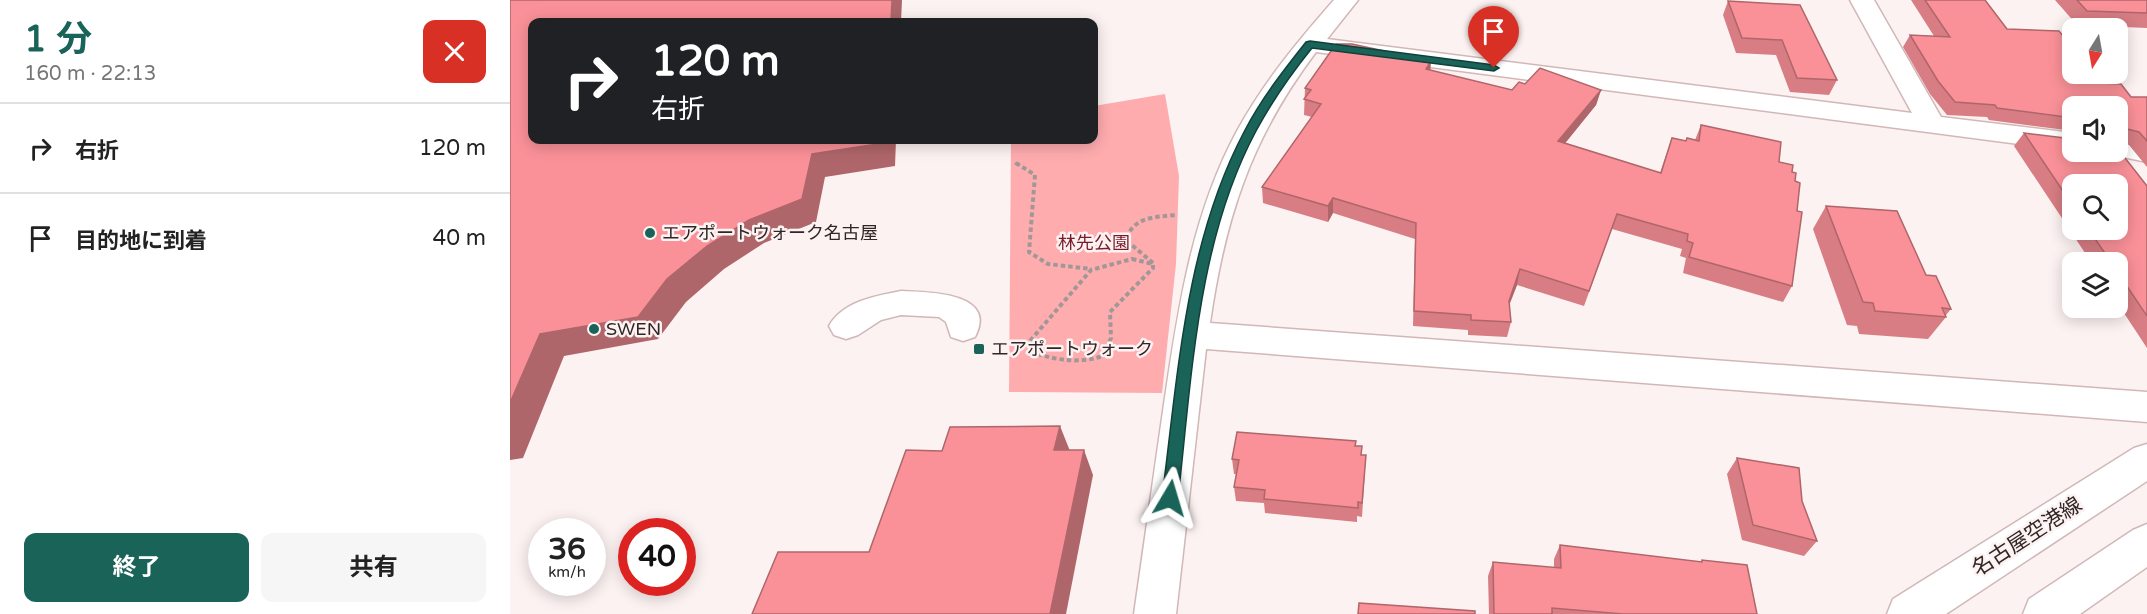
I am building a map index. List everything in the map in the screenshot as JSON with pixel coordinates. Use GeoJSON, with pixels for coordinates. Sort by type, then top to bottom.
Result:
{"type":"FeatureCollection","features":[{"type":"Feature","properties":{"kind":"street"},"geometry":{"type":"LineString","coordinates":[[1155,614],[1190,335],[1205,253],[1223,193],[1250,132],[1278,84],[1346,0]]}},
{"type":"Feature","properties":{"kind":"street"},"geometry":{"type":"LineString","coordinates":[[1862,0],[1931,123]]}},
{"type":"Feature","properties":{"kind":"street"},"geometry":{"type":"LineString","coordinates":[[1310,44],[2062,141]]}},
{"type":"Feature","properties":{"kind":"street"},"geometry":{"type":"LineString","coordinates":[[2128,156],[2141,164]]}},
{"type":"Feature","properties":{"kind":"street"},"geometry":{"type":"LineString","coordinates":[[846,326],[870,310],[910,303],[946,305],[962,316],[963,328]]}},
{"type":"Feature","properties":{"kind":"street"},"geometry":{"type":"LineString","coordinates":[[1190,335],[2147,407]]}},
{"type":"Feature","properties":{"kind":"street","name":"名古屋空港線"},"geometry":{"type":"LineString","coordinates":[[1908,614],[2147,460]]}},
{"type":"Feature","properties":{"kind":"street"},"geometry":{"type":"LineString","coordinates":[[2043,614],[2147,543]]}},
{"type":"Feature","properties":{"kind":"path"},"geometry":{"type":"LineString","coordinates":[[1015,163],[1035,175],[1029,252],[1048,264],[1091,270],[1132,259],[1153,264]]}},
{"type":"Feature","properties":{"kind":"path"},"geometry":{"type":"LineString","coordinates":[[1153,264],[1126,240],[1128,229],[1136,221],[1177,214]]}},
{"type":"Feature","properties":{"kind":"path"},"geometry":{"type":"LineString","coordinates":[[1091,270],[1029,342],[1033,353],[1058,360],[1084,362],[1103,356],[1111,338],[1110,312],[1144,278],[1153,264]]}},
{"type":"Feature","properties":{"kind":"green space","name":"林先公園"},"geometry":{"type":"Polygon","coordinates":[[[1165,94],[1179,176],[1176,264],[1162,393],[1009,392],[1011,144],[1098,144],[1098,105],[1165,94]]]}},
{"type":"Feature","properties":{"kind":"building","name":"エアポートウォーク名古屋"},"geometry":{"type":"Polygon","coordinates":[[[510,0],[892,0],[891,18],[528,18],[528,144],[877,144],[812,154],[802,199],[749,220],[707,246],[667,279],[638,317],[540,334],[510,403],[510,0]]]}},
{"type":"Feature","properties":{"kind":"building"},"geometry":{"type":"Polygon","coordinates":[[[1925,0],[1985,0],[2007,29],[2059,31],[2062,35],[2062,84],[2121,84],[2131,97],[2147,97],[2147,141],[2139,132],[2128,129],[2128,96],[2062,96],[2062,117],[1997,108],[1995,105],[1955,102],[1938,81],[1910,35],[1950,37],[1925,0]]]}},
{"type":"Feature","properties":{"kind":"building"},"geometry":{"type":"Polygon","coordinates":[[[2077,0],[2147,0],[2147,13],[2087,11],[2077,0]]]}},
{"type":"Feature","properties":{"kind":"building"},"geometry":{"type":"Polygon","coordinates":[[[1728,1],[1800,5],[1837,80],[1797,78],[1782,40],[1742,38],[1728,1]]]}},
{"type":"Feature","properties":{"kind":"building"},"geometry":{"type":"Polygon","coordinates":[[[1336,44],[1352,44],[1431,61],[1426,69],[1512,90],[1519,82],[1525,84],[1540,68],[1601,90],[1558,141],[1661,173],[1672,138],[1699,141],[1701,125],[1781,142],[1779,162],[1793,165],[1792,172],[1796,173],[1795,181],[1800,183],[1797,211],[1802,212],[1792,286],[1689,257],[1693,243],[1687,241],[1688,234],[1617,214],[1589,291],[1520,269],[1509,301],[1511,322],[1471,320],[1471,315],[1414,311],[1416,223],[1333,198],[1328,206],[1262,187],[1321,104],[1304,99],[1311,90],[1305,88],[1336,44]]]}},
{"type":"Feature","properties":{"kind":"building"},"geometry":{"type":"Polygon","coordinates":[[[2024,133],[2062,138],[2062,162],[2128,162],[2147,186],[2147,316],[2128,288],[2128,252],[2104,252],[2096,240],[2128,240],[2128,174],[2062,174],[2062,190],[2024,133]]]}},
{"type":"Feature","properties":{"kind":"building"},"geometry":{"type":"Polygon","coordinates":[[[1826,206],[1897,211],[1926,275],[1936,276],[1951,309],[1942,308],[1946,317],[1875,311],[1873,303],[1863,302],[1826,206]]]}},
{"type":"Feature","properties":{"kind":"building"},"geometry":{"type":"Polygon","coordinates":[[[1060,426],[1054,450],[1084,450],[1050,614],[752,614],[778,552],[869,552],[906,450],[942,451],[950,427],[1060,426]]]}},
{"type":"Feature","properties":{"kind":"building"},"geometry":{"type":"Polygon","coordinates":[[[1237,432],[1356,441],[1355,446],[1362,446],[1361,455],[1366,455],[1362,503],[1358,502],[1358,508],[1264,499],[1265,490],[1234,487],[1239,460],[1232,459],[1237,432]]]}},
{"type":"Feature","properties":{"kind":"building"},"geometry":{"type":"Polygon","coordinates":[[[1737,458],[1799,468],[1802,501],[1817,541],[1753,525],[1737,458]]]}},
{"type":"Feature","properties":{"kind":"building"},"geometry":{"type":"Polygon","coordinates":[[[1560,545],[1702,562],[1702,560],[1747,565],[1757,614],[1623,614],[1552,608],[1552,614],[1494,614],[1493,562],[1561,568],[1560,545]]]}},
{"type":"Feature","properties":{"kind":"building"},"geometry":{"type":"Polygon","coordinates":[[[1359,603],[1475,611],[1475,614],[1358,614],[1359,603]]]}},
{"type":"Feature","properties":{"kind":"place","name":"エアポートウォーク名古屋"},"geometry":{"type":"Point","coordinates":[650,233]}},
{"type":"Feature","properties":{"kind":"place","name":"SWEN"},"geometry":{"type":"Point","coordinates":[594,329]}},
{"type":"Feature","properties":{"kind":"place","name":"エアポートウォーク"},"geometry":{"type":"Point","coordinates":[979,349]}},
{"type":"Feature","properties":{"kind":"route"},"geometry":{"type":"LineString","coordinates":[[1170,498],[1190,335],[1205,253],[1223,193],[1250,132],[1278,84],[1310,44],[1494,68]]}}]}
